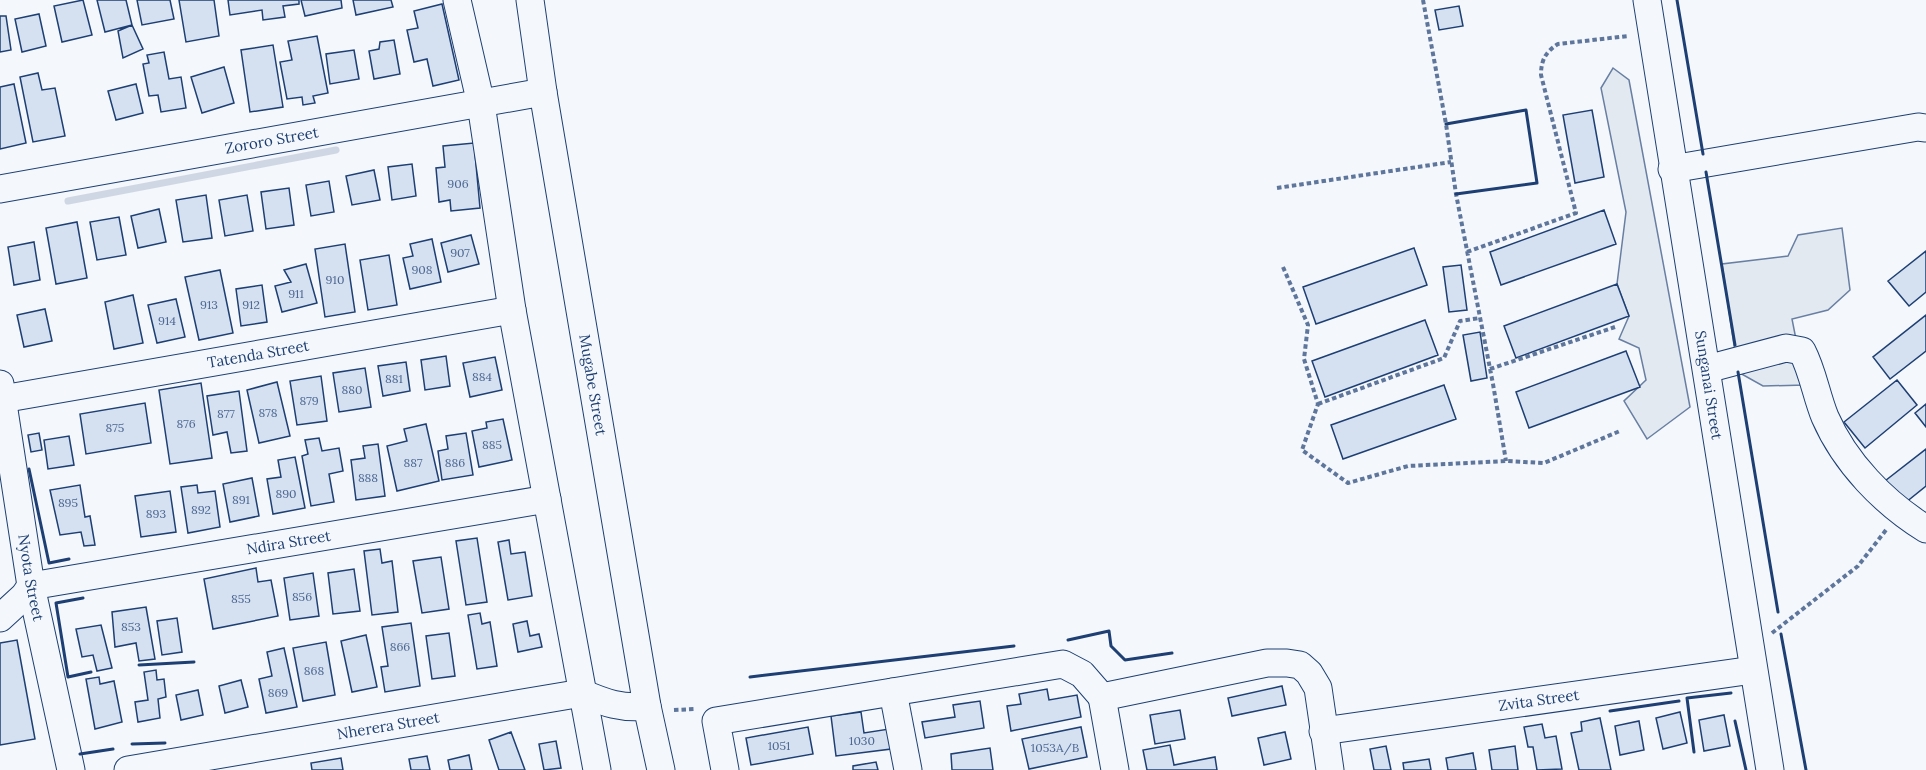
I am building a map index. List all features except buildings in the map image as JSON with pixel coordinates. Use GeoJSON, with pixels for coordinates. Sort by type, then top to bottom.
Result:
{"type":"FeatureCollection","features":[{"type":"Feature","properties":{"kind":"street"},"geometry":{"type":"LineString","coordinates":[[457,0],[481,104],[512,310],[597,770]]}},
{"type":"Feature","properties":{"kind":"street","name":"Mugabe Street"},"geometry":{"type":"LineString","coordinates":[[530,0],[543,92],[648,709],[661,770]]}},
{"type":"Feature","properties":{"kind":"street","name":"Sunganai Street"},"geometry":{"type":"LineString","coordinates":[[1647,0],[1672,169],[1707,369],[1770,770]]}},
{"type":"Feature","properties":{"kind":"street","name":"Zororo Street"},"geometry":{"type":"LineString","coordinates":[[0,189],[543,92]]}},
{"type":"Feature","properties":{"kind":"street"},"geometry":{"type":"LineString","coordinates":[[1672,169],[1918,127],[1926,128]]}},
{"type":"Feature","properties":{"kind":"street","name":"Tatenda Street"},"geometry":{"type":"LineString","coordinates":[[1,392],[512,310]]}},
{"type":"Feature","properties":{"kind":"street"},"geometry":{"type":"LineString","coordinates":[[1707,369],[1786,348],[1802,351],[1826,418],[1858,471],[1900,513],[1926,529]]}},
{"type":"Feature","properties":{"kind":"street","name":"Nyota Street"},"geometry":{"type":"LineString","coordinates":[[1,392],[4,446],[71,770]]}},
{"type":"Feature","properties":{"kind":"street","name":"Ndira Street"},"geometry":{"type":"LineString","coordinates":[[32,586],[547,499]]}},
{"type":"Feature","properties":{"kind":"street"},"geometry":{"type":"LineString","coordinates":[[0,618],[32,586]]}},
{"type":"Feature","properties":{"kind":"street","name":"Zvita Street"},"geometry":{"type":"LineString","coordinates":[[1323,731],[1751,660]]}},
{"type":"Feature","properties":{"kind":"street"},"geometry":{"type":"LineString","coordinates":[[1102,697],[1267,663],[1300,665],[1309,673],[1318,688],[1330,770]]}},
{"type":"Feature","properties":{"kind":"street"},"geometry":{"type":"LineString","coordinates":[[725,770],[716,721],[1063,664],[1073,667],[1082,674],[1102,697],[1115,770]]}},
{"type":"Feature","properties":{"kind":"street"},"geometry":{"type":"LineString","coordinates":[[893,692],[908,770]]}},
{"type":"Feature","properties":{"kind":"street"},"geometry":{"type":"LineString","coordinates":[[582,693],[615,706],[648,709]]}},
{"type":"Feature","properties":{"kind":"street","name":"Nherera Street"},"geometry":{"type":"LineString","coordinates":[[128,770],[582,693]]}},
{"type":"Feature","properties":{"kind":"path"},"geometry":{"type":"LineString","coordinates":[[1423,0],[1506,460]]}},
{"type":"Feature","properties":{"kind":"path"},"geometry":{"type":"LineString","coordinates":[[1467,252],[1576,213],[1541,75],[1541,64],[1549,50],[1558,44],[1652,34]]}},
{"type":"Feature","properties":{"kind":"path"},"geometry":{"type":"LineString","coordinates":[[1277,188],[1451,162]]}},
{"type":"Feature","properties":{"kind":"path"},"geometry":{"type":"LineString","coordinates":[[1283,267],[1308,325],[1304,359],[1318,404],[1302,450],[1348,483],[1408,466],[1506,460],[1544,463],[1620,431]]}},
{"type":"Feature","properties":{"kind":"path"},"geometry":{"type":"LineString","coordinates":[[1318,404],[1444,358],[1460,321],[1480,318]]}},
{"type":"Feature","properties":{"kind":"path"},"geometry":{"type":"LineString","coordinates":[[1490,369],[1615,327]]}},
{"type":"Feature","properties":{"kind":"path"},"geometry":{"type":"LineString","coordinates":[[1751,660],[1858,567],[1900,513]]}},
{"type":"Feature","properties":{"kind":"path"},"geometry":{"type":"LineString","coordinates":[[648,709],[700,709],[716,721]]}},
{"type":"Feature","properties":{"kind":"shaded area"},"geometry":{"type":"Polygon","coordinates":[[[1613,68],[1629,80],[1690,407],[1647,439],[1624,401],[1646,380],[1639,348],[1619,339],[1629,316],[1617,284],[1626,212],[1601,88],[1613,68]]]}},
{"type":"Feature","properties":{"kind":"shaded area"},"geometry":{"type":"Polygon","coordinates":[[[1842,228],[1850,290],[1828,310],[1792,319],[1805,385],[1763,386],[1738,372],[1722,264],[1788,256],[1798,235],[1842,228]]]}},
{"type":"Feature","properties":{"kind":"waterway"},"geometry":{"type":"LineString","coordinates":[[68,201],[336,150]]}},
{"type":"Feature","properties":{"kind":"wall"},"geometry":{"type":"LineString","coordinates":[[1677,0],[1703,154]]}},
{"type":"Feature","properties":{"kind":"wall"},"geometry":{"type":"LineString","coordinates":[[1446,124],[1526,110],[1537,183],[1456,194]]}},
{"type":"Feature","properties":{"kind":"wall"},"geometry":{"type":"LineString","coordinates":[[1706,172],[1735,345]]}},
{"type":"Feature","properties":{"kind":"wall"},"geometry":{"type":"LineString","coordinates":[[1738,372],[1778,612]]}},
{"type":"Feature","properties":{"kind":"wall"},"geometry":{"type":"LineString","coordinates":[[29,469],[49,563],[69,559]]}},
{"type":"Feature","properties":{"kind":"wall"},"geometry":{"type":"LineString","coordinates":[[83,598],[56,603],[68,677],[91,672]]}},
{"type":"Feature","properties":{"kind":"wall"},"geometry":{"type":"LineString","coordinates":[[1068,640],[1109,631],[1111,646],[1125,660],[1172,653]]}},
{"type":"Feature","properties":{"kind":"wall"},"geometry":{"type":"LineString","coordinates":[[1781,634],[1806,770]]}},
{"type":"Feature","properties":{"kind":"wall"},"geometry":{"type":"LineString","coordinates":[[750,677],[1014,646]]}},
{"type":"Feature","properties":{"kind":"wall"},"geometry":{"type":"LineString","coordinates":[[139,665],[194,662]]}},
{"type":"Feature","properties":{"kind":"wall"},"geometry":{"type":"LineString","coordinates":[[1694,752],[1687,698],[1731,693]]}},
{"type":"Feature","properties":{"kind":"wall"},"geometry":{"type":"LineString","coordinates":[[1610,711],[1679,701]]}},
{"type":"Feature","properties":{"kind":"wall"},"geometry":{"type":"LineString","coordinates":[[1735,721],[1746,770]]}},
{"type":"Feature","properties":{"kind":"wall"},"geometry":{"type":"LineString","coordinates":[[132,744],[165,743]]}},
{"type":"Feature","properties":{"kind":"wall"},"geometry":{"type":"LineString","coordinates":[[80,754],[113,749]]}}]}
